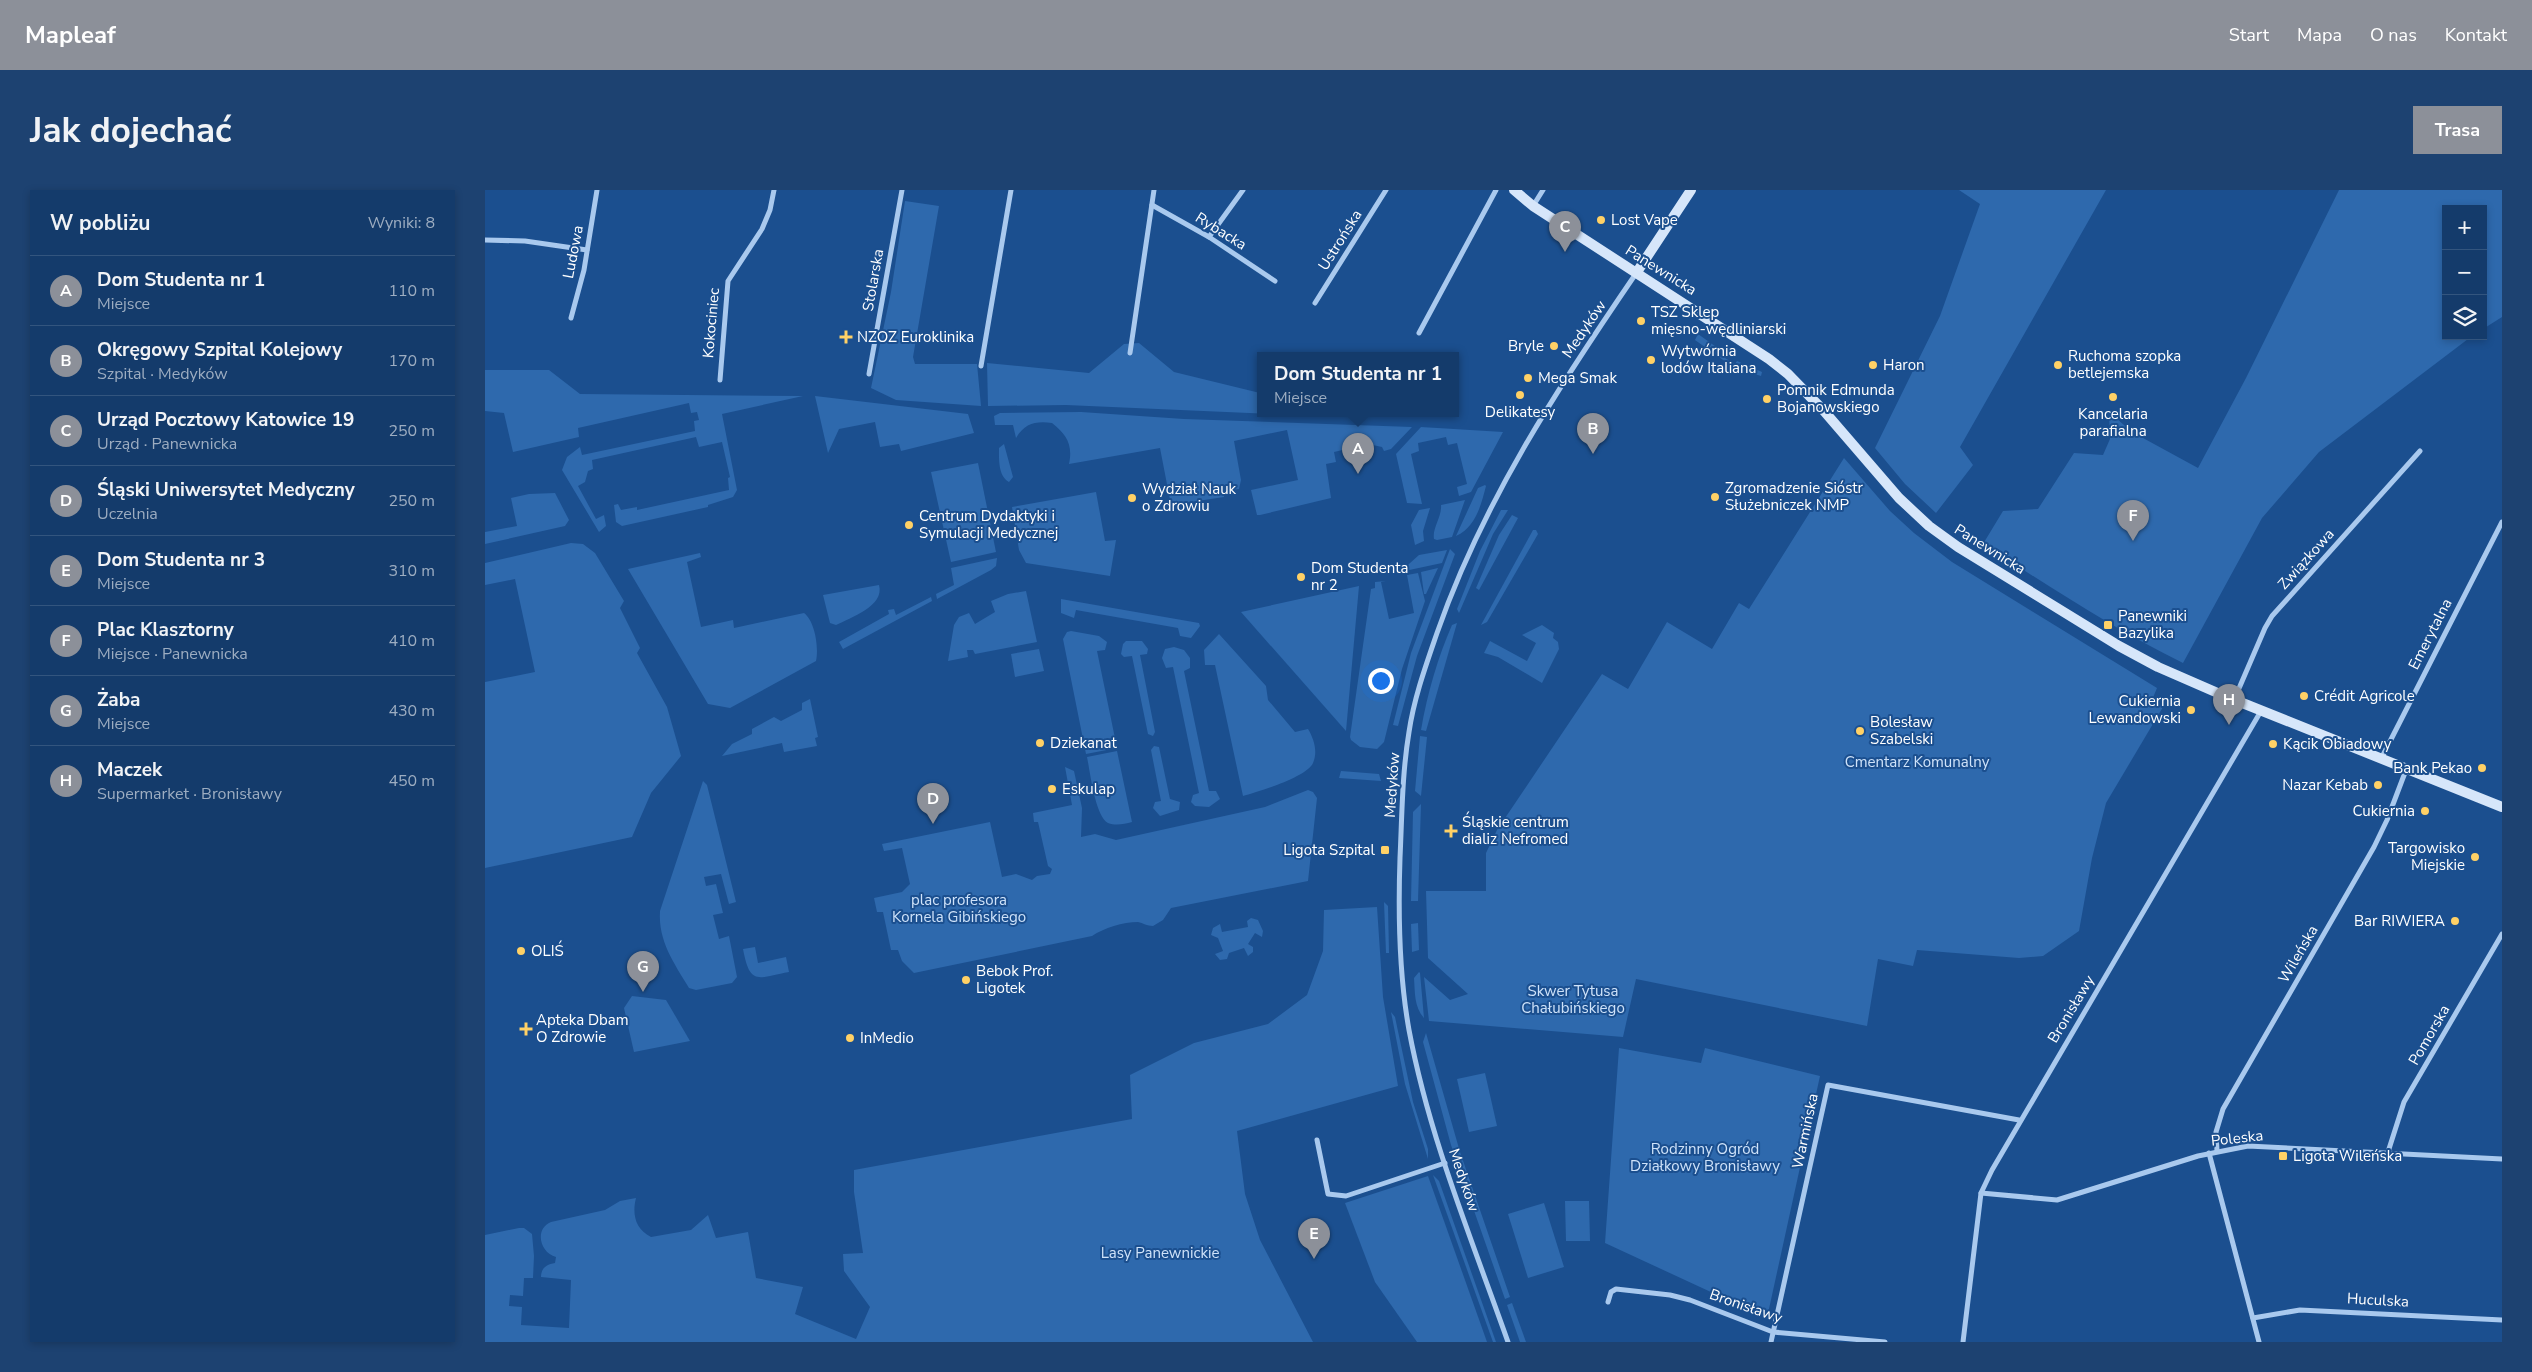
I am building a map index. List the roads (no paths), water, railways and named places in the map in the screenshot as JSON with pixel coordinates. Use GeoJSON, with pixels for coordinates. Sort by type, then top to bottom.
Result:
{"type":"FeatureCollection","features":[{"type":"Feature","properties":{"kind":"street","name":"Ludowa"},"geometry":{"type":"LineString","coordinates":[[571,318],[584,270],[597,190]]}},
{"type":"Feature","properties":{"kind":"street","name":"Kokociniec"},"geometry":{"type":"LineString","coordinates":[[720,380],[728,281],[763,229],[770,210],[774,190]]}},
{"type":"Feature","properties":{"kind":"street","name":"Stolarska"},"geometry":{"type":"LineString","coordinates":[[869,374],[902,190]]}},
{"type":"Feature","properties":{"kind":"street"},"geometry":{"type":"LineString","coordinates":[[981,366],[1011,190]]}},
{"type":"Feature","properties":{"kind":"street"},"geometry":{"type":"LineString","coordinates":[[1129,353],[1154,190]]}},
{"type":"Feature","properties":{"kind":"street"},"geometry":{"type":"LineString","coordinates":[[1209,238],[1243,190]]}},
{"type":"Feature","properties":{"kind":"street","name":"Ustrońska"},"geometry":{"type":"LineString","coordinates":[[1315,303],[1385,190]]}},
{"type":"Feature","properties":{"kind":"street"},"geometry":{"type":"LineString","coordinates":[[1419,333],[1496,190]]}},
{"type":"Feature","properties":{"kind":"street","name":"Panewnicka"},"geometry":{"type":"LineString","coordinates":[[1514,190],[1533,206],[1769,359],[1788,374],[1824,411],[1899,498],[1940,534],[2119,646],[2179,676],[2234,700],[2502,807]]}},
{"type":"Feature","properties":{"kind":"street"},"geometry":{"type":"LineString","coordinates":[[1533,206],[1543,190]]}},
{"type":"Feature","properties":{"kind":"street"},"geometry":{"type":"LineString","coordinates":[[1637,272],[1691,190]]}},
{"type":"Feature","properties":{"kind":"street","name":"Rybacka"},"geometry":{"type":"LineString","coordinates":[[1152,205],[1209,238],[1275,282]]}},
{"type":"Feature","properties":{"kind":"street"},"geometry":{"type":"LineString","coordinates":[[485,240],[525,241],[587,250]]}},
{"type":"Feature","properties":{"kind":"street","name":"Medyków"},"geometry":{"type":"LineString","coordinates":[[1507,1342],[1445,1163],[1416,1064],[1403,989],[1399,894],[1402,806],[1409,731],[1420,685],[1443,615],[1471,546],[1495,497],[1555,396],[1637,272]]}},
{"type":"Feature","properties":{"kind":"street","name":"Związkowa"},"geometry":{"type":"LineString","coordinates":[[2234,700],[2272,616],[2420,451]]}},
{"type":"Feature","properties":{"kind":"street","name":"Emerytalna"},"geometry":{"type":"LineString","coordinates":[[2380,759],[2502,522]]}},
{"type":"Feature","properties":{"kind":"street","name":"Bronisławy"},"geometry":{"type":"LineString","coordinates":[[1963,1342],[1981,1193],[2019,1120],[2261,710]]}},
{"type":"Feature","properties":{"kind":"street","name":"Wileńska"},"geometry":{"type":"LineString","coordinates":[[2217,1151],[2216,1132],[2223,1109],[2374,847],[2387,820],[2406,770]]}},
{"type":"Feature","properties":{"kind":"street","name":"Pomorska"},"geometry":{"type":"LineString","coordinates":[[2388,1152],[2404,1102],[2502,934]]}},
{"type":"Feature","properties":{"kind":"street","name":"Warmińska"},"geometry":{"type":"LineString","coordinates":[[1771,1342],[1828,1085],[2019,1120]]}},
{"type":"Feature","properties":{"kind":"street"},"geometry":{"type":"LineString","coordinates":[[1317,1140],[1328,1194],[1338,1197],[1445,1163]]}},
{"type":"Feature","properties":{"kind":"street","name":"Poleska"},"geometry":{"type":"LineString","coordinates":[[1981,1193],[2057,1200],[2209,1153],[2248,1146],[2502,1158]]}},
{"type":"Feature","properties":{"kind":"street"},"geometry":{"type":"LineString","coordinates":[[2209,1153],[2259,1342]]}},
{"type":"Feature","properties":{"kind":"street","name":"Bronisławy"},"geometry":{"type":"LineString","coordinates":[[1608,1302],[1611,1292],[1616,1289],[1670,1295],[1689,1300],[1773,1332],[1885,1342]]}},
{"type":"Feature","properties":{"kind":"street","name":"Huculska"},"geometry":{"type":"LineString","coordinates":[[2253,1318],[2300,1310],[2502,1320]]}},
{"type":"Feature","properties":{"kind":"place","name":"Lost Vape"},"geometry":{"type":"Point","coordinates":[1601,220]}},
{"type":"Feature","properties":{"kind":"place","name":"Urząd Pocztowy Katowice 19"},"geometry":{"type":"Point","coordinates":[1565,252]}},
{"type":"Feature","properties":{"kind":"place","name":"TSZ Sklep mięsno-wędliniarski"},"geometry":{"type":"Point","coordinates":[1641,321]}},
{"type":"Feature","properties":{"kind":"place","name":"NZOZ Euroklinika"},"geometry":{"type":"Point","coordinates":[846,337]}},
{"type":"Feature","properties":{"kind":"place","name":"Bryle"},"geometry":{"type":"Point","coordinates":[1554,346]}},
{"type":"Feature","properties":{"kind":"place","name":"Wytwórnia lodów Italiana"},"geometry":{"type":"Point","coordinates":[1651,360]}},
{"type":"Feature","properties":{"kind":"place","name":"Haron"},"geometry":{"type":"Point","coordinates":[1873,365]}},
{"type":"Feature","properties":{"kind":"place","name":"Ruchoma szopka betlejemska"},"geometry":{"type":"Point","coordinates":[2058,365]}},
{"type":"Feature","properties":{"kind":"place","name":"Mega Smak"},"geometry":{"type":"Point","coordinates":[1528,378]}},
{"type":"Feature","properties":{"kind":"place","name":"Delikatesy"},"geometry":{"type":"Point","coordinates":[1520,395]}},
{"type":"Feature","properties":{"kind":"place","name":"Kancelaria parafialna"},"geometry":{"type":"Point","coordinates":[2113,397]}},
{"type":"Feature","properties":{"kind":"place","name":"Pomnik Edmunda Bojanowskiego"},"geometry":{"type":"Point","coordinates":[1767,399]}},
{"type":"Feature","properties":{"kind":"place","name":"Okręgowy Szpital Kolejowy"},"geometry":{"type":"Point","coordinates":[1593,454]}},
{"type":"Feature","properties":{"kind":"place","name":"Dom Studenta nr 1"},"geometry":{"type":"Point","coordinates":[1358,474]}},
{"type":"Feature","properties":{"kind":"place","name":"Zgromadzenie Sióstr Służebniczek NMP"},"geometry":{"type":"Point","coordinates":[1715,497]}},
{"type":"Feature","properties":{"kind":"place","name":"Wydział Nauk o Zdrowiu"},"geometry":{"type":"Point","coordinates":[1132,498]}},
{"type":"Feature","properties":{"kind":"place","name":"Centrum Dydaktyki i Symulacji Medycznej"},"geometry":{"type":"Point","coordinates":[909,525]}},
{"type":"Feature","properties":{"kind":"place","name":"Plac Klasztorny"},"geometry":{"type":"Point","coordinates":[2133,541]}},
{"type":"Feature","properties":{"kind":"place","name":"Dom Studenta nr 2"},"geometry":{"type":"Point","coordinates":[1301,577]}},
{"type":"Feature","properties":{"kind":"place","name":"Panewniki Bazylika"},"geometry":{"type":"Point","coordinates":[2108,625]}},
{"type":"Feature","properties":{"kind":"place","name":"Crédit Agricole"},"geometry":{"type":"Point","coordinates":[2304,696]}},
{"type":"Feature","properties":{"kind":"place","name":"Cukiernia Lewandowski"},"geometry":{"type":"Point","coordinates":[2191,710]}},
{"type":"Feature","properties":{"kind":"place","name":"Maczek"},"geometry":{"type":"Point","coordinates":[2229,725]}},
{"type":"Feature","properties":{"kind":"place","name":"Bolesław Szabelski"},"geometry":{"type":"Point","coordinates":[1860,731]}},
{"type":"Feature","properties":{"kind":"place","name":"Dziekanat"},"geometry":{"type":"Point","coordinates":[1040,743]}},
{"type":"Feature","properties":{"kind":"place","name":"Kącik Obiadowy"},"geometry":{"type":"Point","coordinates":[2273,744]}},
{"type":"Feature","properties":{"kind":"place","name":"Bank Pekao"},"geometry":{"type":"Point","coordinates":[2482,768]}},
{"type":"Feature","properties":{"kind":"place","name":"Nazar Kebab"},"geometry":{"type":"Point","coordinates":[2378,785]}},
{"type":"Feature","properties":{"kind":"place","name":"Eskulap"},"geometry":{"type":"Point","coordinates":[1052,789]}},
{"type":"Feature","properties":{"kind":"place","name":"Cukiernia"},"geometry":{"type":"Point","coordinates":[2425,811]}},
{"type":"Feature","properties":{"kind":"place","name":"Śląski Uniwersytet Medyczny"},"geometry":{"type":"Point","coordinates":[933,824]}},
{"type":"Feature","properties":{"kind":"place","name":"Śląskie centrum dializ Nefromed"},"geometry":{"type":"Point","coordinates":[1451,831]}},
{"type":"Feature","properties":{"kind":"place","name":"Ligota Szpital"},"geometry":{"type":"Point","coordinates":[1385,850]}},
{"type":"Feature","properties":{"kind":"place","name":"Targowisko Miejskie"},"geometry":{"type":"Point","coordinates":[2475,857]}},
{"type":"Feature","properties":{"kind":"place","name":"Bar RIWIERA"},"geometry":{"type":"Point","coordinates":[2455,921]}},
{"type":"Feature","properties":{"kind":"place","name":"OLIŚ"},"geometry":{"type":"Point","coordinates":[521,951]}},
{"type":"Feature","properties":{"kind":"place","name":"Bebok Prof. Ligotek"},"geometry":{"type":"Point","coordinates":[966,980]}},
{"type":"Feature","properties":{"kind":"place","name":"Żaba"},"geometry":{"type":"Point","coordinates":[643,992]}},
{"type":"Feature","properties":{"kind":"place","name":"Apteka Dbam O Zdrowie"},"geometry":{"type":"Point","coordinates":[526,1029]}},
{"type":"Feature","properties":{"kind":"place","name":"InMedio"},"geometry":{"type":"Point","coordinates":[850,1038]}},
{"type":"Feature","properties":{"kind":"place","name":"Ligota Wileńska"},"geometry":{"type":"Point","coordinates":[2283,1156]}},
{"type":"Feature","properties":{"kind":"place","name":"Dom Studenta nr 3"},"geometry":{"type":"Point","coordinates":[1314,1259]}},
{"type":"Feature","properties":{"kind":"park label","name":"Cmentarz Komunalny"},"geometry":{"type":"Point","coordinates":[1917,762]}},
{"type":"Feature","properties":{"kind":"park label","name":"plac profesora Kornela Gibińskiego"},"geometry":{"type":"Point","coordinates":[959,908]}},
{"type":"Feature","properties":{"kind":"park label","name":"Skwer Tytusa Chałubińskiego"},"geometry":{"type":"Point","coordinates":[1573,1000]}},
{"type":"Feature","properties":{"kind":"park label","name":"Rodzinny Ogród Działkowy Bronisławy"},"geometry":{"type":"Point","coordinates":[1705,1158]}},
{"type":"Feature","properties":{"kind":"park label","name":"Lasy Panewnickie"},"geometry":{"type":"Point","coordinates":[1160,1253]}}]}
